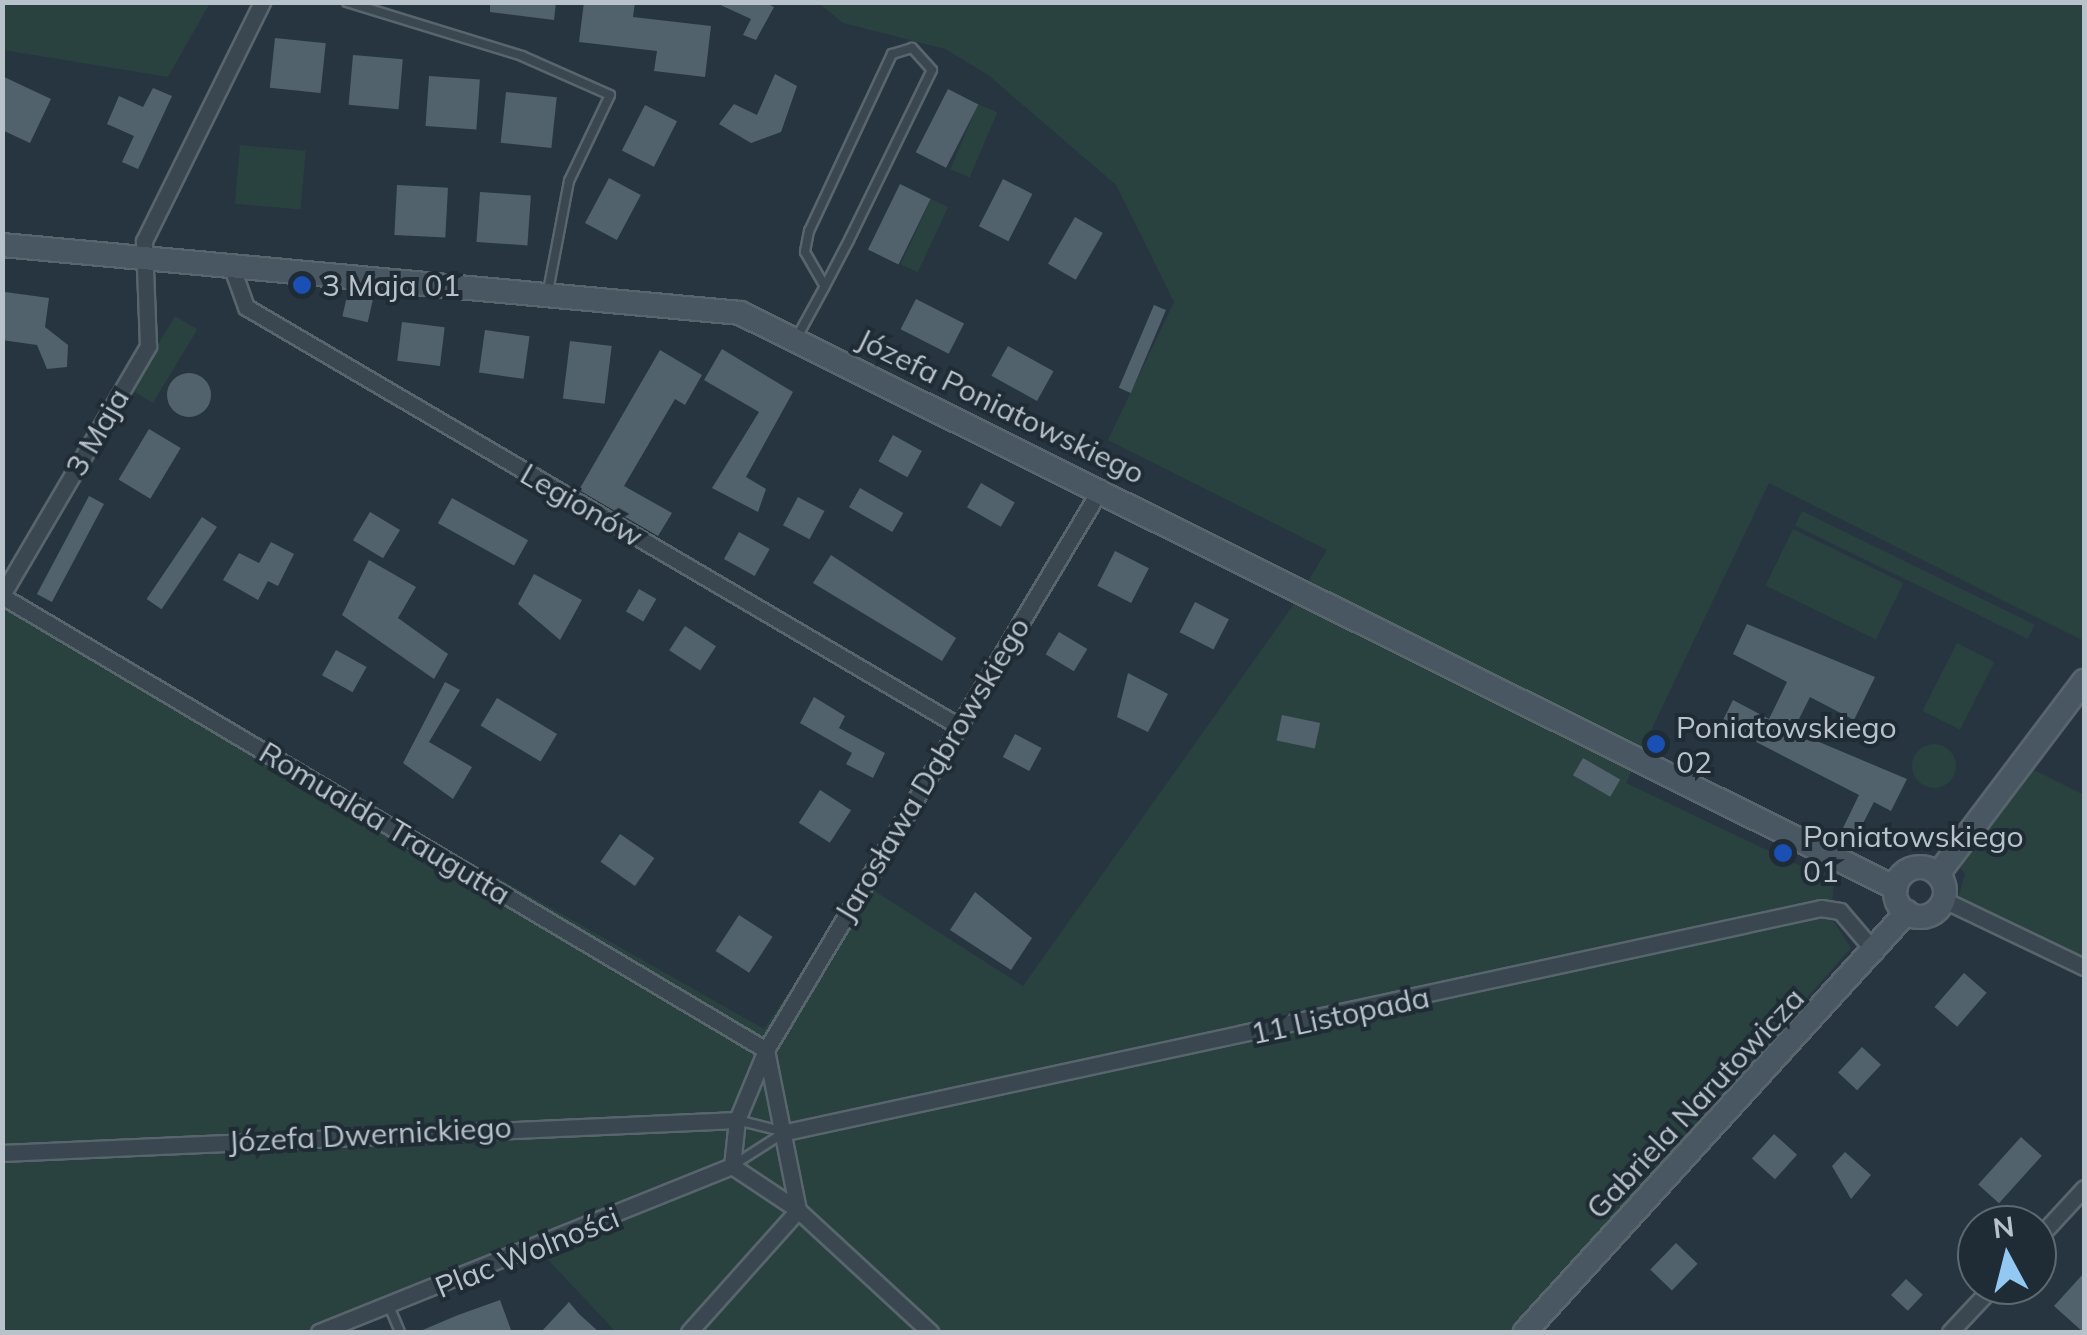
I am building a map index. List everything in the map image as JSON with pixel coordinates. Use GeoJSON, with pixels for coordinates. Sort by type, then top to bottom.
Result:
{"type":"FeatureCollection","features":[{"type":"Feature","properties":{"kind":"street"},"geometry":{"type":"LineString","coordinates":[[142,257],[262,2]]}},
{"type":"Feature","properties":{"kind":"street","name":"Józefa Poniatowskiego"},"geometry":{"type":"LineString","coordinates":[[2,245],[548,291],[740,313],[1101,488],[1896,888]]}},
{"type":"Feature","properties":{"kind":"street","name":"3 Maja"},"geometry":{"type":"LineString","coordinates":[[2,595],[148,346],[142,257]]}},
{"type":"Feature","properties":{"kind":"street","name":"Legionów"},"geometry":{"type":"LineString","coordinates":[[231,265],[246,307],[956,725]]}},
{"type":"Feature","properties":{"kind":"street","name":"Jarosława Dąbrowskiego"},"geometry":{"type":"LineString","coordinates":[[732,1166],[736,1120],[766,1050],[956,725],[1101,488]]}},
{"type":"Feature","properties":{"kind":"street","name":"Romualda Traugutta"},"geometry":{"type":"LineString","coordinates":[[2,595],[766,1050]]}},
{"type":"Feature","properties":{"kind":"street"},"geometry":{"type":"LineString","coordinates":[[1944,900],[1938,874],[2084,680]]}},
{"type":"Feature","properties":{"kind":"street"},"geometry":{"type":"LineString","coordinates":[[1938,874],[1914,868],[1896,888],[1906,912],[1928,916],[1944,900]]}},
{"type":"Feature","properties":{"kind":"street"},"geometry":{"type":"LineString","coordinates":[[1944,900],[2084,967]]}},
{"type":"Feature","properties":{"kind":"street","name":"11 Listopada"},"geometry":{"type":"LineString","coordinates":[[786,1132],[1822,908],[1840,911],[1875,952]]}},
{"type":"Feature","properties":{"kind":"street","name":"Gabriela Narutowicza"},"geometry":{"type":"LineString","coordinates":[[1525,1332],[1875,952],[1906,912]]}},
{"type":"Feature","properties":{"kind":"street"},"geometry":{"type":"LineString","coordinates":[[766,1050],[786,1132],[798,1210]]}},
{"type":"Feature","properties":{"kind":"street","name":"Józefa Dwernickiego"},"geometry":{"type":"LineString","coordinates":[[2,1153],[736,1120]]}},
{"type":"Feature","properties":{"kind":"street"},"geometry":{"type":"LineString","coordinates":[[732,1166],[798,1210],[930,1332]]}},
{"type":"Feature","properties":{"kind":"street","name":"Plac Wolności"},"geometry":{"type":"LineString","coordinates":[[319,1332],[732,1166]]}},
{"type":"Feature","properties":{"kind":"street"},"geometry":{"type":"LineString","coordinates":[[2057,1217],[2084,1188]]}},
{"type":"Feature","properties":{"kind":"street"},"geometry":{"type":"LineString","coordinates":[[689,1332],[798,1210]]}},
{"type":"Feature","properties":{"kind":"street"},"geometry":{"type":"LineString","coordinates":[[1950,1332],[1975,1305]]}},
{"type":"Feature","properties":{"kind":"lane"},"geometry":{"type":"LineString","coordinates":[[347,2],[522,56],[610,95],[569,181],[548,291]]}},
{"type":"Feature","properties":{"kind":"lane"},"geometry":{"type":"LineString","coordinates":[[796,339],[825,286],[932,70],[912,48],[892,54],[808,231],[806,252],[825,286]]}},
{"type":"Feature","properties":{"kind":"lane"},"geometry":{"type":"LineString","coordinates":[[736,1120],[786,1132]]}},
{"type":"Feature","properties":{"kind":"lane"},"geometry":{"type":"LineString","coordinates":[[732,1166],[786,1132]]}},
{"type":"Feature","properties":{"kind":"lane"},"geometry":{"type":"LineString","coordinates":[[390,1306],[400,1332]]}},
{"type":"Feature","properties":{"kind":"green space"},"geometry":{"type":"Polygon","coordinates":[[[2,3],[210,3],[168,77],[3,50],[2,3]]]}},
{"type":"Feature","properties":{"kind":"green space"},"geometry":{"type":"Polygon","coordinates":[[[819,3],[2084,3],[2084,641],[1769,483],[1626,783],[1834,882],[1831,917],[1851,948],[1512,1332],[616,1332],[537,1248],[319,1332],[3,1332],[2,596],[764,1029],[862,883],[1023,986],[1294,604],[1327,550],[1108,440],[1174,302],[1116,185],[988,75],[945,49],[843,23],[819,3]]]}},
{"type":"Feature","properties":{"kind":"green space"},"geometry":{"type":"Polygon","coordinates":[[[978,104],[997,112],[970,178],[950,169],[978,104]]]}},
{"type":"Feature","properties":{"kind":"green space"},"geometry":{"type":"Polygon","coordinates":[[[240,145],[306,151],[301,210],[235,204],[240,145]]]}},
{"type":"Feature","properties":{"kind":"green space"},"geometry":{"type":"Polygon","coordinates":[[[931,199],[948,207],[918,272],[901,264],[931,199]]]}},
{"type":"Feature","properties":{"kind":"green space"},"geometry":{"type":"Polygon","coordinates":[[[175,316],[197,329],[153,403],[131,390],[175,316]]]}},
{"type":"Feature","properties":{"kind":"green space"},"geometry":{"type":"Polygon","coordinates":[[[1802,511],[2035,625],[2028,639],[1795,525],[1802,511]]]}},
{"type":"Feature","properties":{"kind":"green space"},"geometry":{"type":"Polygon","coordinates":[[[1793,529],[1904,583],[1876,640],[1765,586],[1793,529]]]}},
{"type":"Feature","properties":{"kind":"green space"},"geometry":{"type":"Polygon","coordinates":[[[1957,643],[1994,662],[1960,730],[1922,711],[1957,643]]]}},
{"type":"Feature","properties":{"kind":"green space"},"geometry":{"type":"Polygon","coordinates":[[[1934,744],[1949,751],[1956,766],[1949,781],[1934,788],[1919,781],[1912,766],[1919,751],[1934,744]]]}},
{"type":"Feature","properties":{"kind":"green space"},"geometry":{"type":"Polygon","coordinates":[[[2022,764],[2084,795],[2084,968],[1956,906],[1965,874],[1952,857],[2022,764]]]}},
{"type":"Feature","properties":{"kind":"building"},"geometry":{"type":"Polygon","coordinates":[[[490,2],[556,2],[554,20],[490,12],[490,2]]]}},
{"type":"Feature","properties":{"kind":"building"},"geometry":{"type":"Polygon","coordinates":[[[584,2],[635,2],[633,17],[711,26],[705,77],[654,71],[657,51],[579,42],[584,2]]]}},
{"type":"Feature","properties":{"kind":"building"},"geometry":{"type":"Polygon","coordinates":[[[714,2],[764,2],[774,7],[756,40],[743,35],[751,19],[714,2]]]}},
{"type":"Feature","properties":{"kind":"building"},"geometry":{"type":"Polygon","coordinates":[[[275,38],[326,43],[320,93],[270,88],[275,38]]]}},
{"type":"Feature","properties":{"kind":"building"},"geometry":{"type":"Polygon","coordinates":[[[353,55],[403,59],[398,109],[349,105],[353,55]]]}},
{"type":"Feature","properties":{"kind":"building"},"geometry":{"type":"Polygon","coordinates":[[[775,74],[797,86],[781,132],[751,143],[719,124],[734,104],[757,115],[775,74]]]}},
{"type":"Feature","properties":{"kind":"building"},"geometry":{"type":"Polygon","coordinates":[[[2,76],[51,99],[30,143],[2,130],[2,76]]]}},
{"type":"Feature","properties":{"kind":"building"},"geometry":{"type":"Polygon","coordinates":[[[429,76],[480,80],[476,129],[426,126],[429,76]]]}},
{"type":"Feature","properties":{"kind":"building"},"geometry":{"type":"Polygon","coordinates":[[[153,88],[172,96],[138,169],[122,162],[134,136],[107,124],[119,96],[143,107],[153,88]]]}},
{"type":"Feature","properties":{"kind":"building"},"geometry":{"type":"Polygon","coordinates":[[[948,89],[978,104],[946,168],[916,152],[948,89]]]}},
{"type":"Feature","properties":{"kind":"building"},"geometry":{"type":"Polygon","coordinates":[[[506,92],[557,97],[551,148],[501,143],[506,92]]]}},
{"type":"Feature","properties":{"kind":"building"},"geometry":{"type":"Polygon","coordinates":[[[645,105],[677,121],[654,167],[622,150],[645,105]]]}},
{"type":"Feature","properties":{"kind":"building"},"geometry":{"type":"Polygon","coordinates":[[[609,178],[641,195],[617,240],[585,223],[609,178]]]}},
{"type":"Feature","properties":{"kind":"building"},"geometry":{"type":"Polygon","coordinates":[[[1003,179],[1032,194],[1008,241],[979,226],[1003,179]]]}},
{"type":"Feature","properties":{"kind":"building"},"geometry":{"type":"Polygon","coordinates":[[[900,184],[931,199],[899,265],[868,250],[900,184]]]}},
{"type":"Feature","properties":{"kind":"building"},"geometry":{"type":"Polygon","coordinates":[[[397,185],[448,188],[445,238],[394,235],[397,185]]]}},
{"type":"Feature","properties":{"kind":"building"},"geometry":{"type":"Polygon","coordinates":[[[480,192],[531,196],[527,245],[477,242],[480,192]]]}},
{"type":"Feature","properties":{"kind":"building"},"geometry":{"type":"Polygon","coordinates":[[[1075,217],[1103,233],[1076,280],[1048,264],[1075,217]]]}},
{"type":"Feature","properties":{"kind":"building"},"geometry":{"type":"Polygon","coordinates":[[[5,292],[49,298],[45,327],[68,345],[67,367],[47,369],[37,345],[2,340],[5,292]]]}},
{"type":"Feature","properties":{"kind":"building"},"geometry":{"type":"Polygon","coordinates":[[[348,292],[373,298],[368,322],[342,316],[348,292]]]}},
{"type":"Feature","properties":{"kind":"building"},"geometry":{"type":"Polygon","coordinates":[[[916,299],[964,324],[949,354],[901,329],[916,299]]]}},
{"type":"Feature","properties":{"kind":"building"},"geometry":{"type":"Polygon","coordinates":[[[1154,305],[1166,310],[1131,393],[1119,388],[1154,305]]]}},
{"type":"Feature","properties":{"kind":"building"},"geometry":{"type":"Polygon","coordinates":[[[402,322],[445,327],[440,366],[397,361],[402,322]]]}},
{"type":"Feature","properties":{"kind":"building"},"geometry":{"type":"Polygon","coordinates":[[[485,330],[530,336],[524,379],[479,373],[485,330]]]}},
{"type":"Feature","properties":{"kind":"building"},"geometry":{"type":"Polygon","coordinates":[[[570,341],[612,346],[605,404],[563,399],[570,341]]]}},
{"type":"Feature","properties":{"kind":"building"},"geometry":{"type":"Polygon","coordinates":[[[1008,346],[1053,371],[1037,401],[992,376],[1008,346]]]}},
{"type":"Feature","properties":{"kind":"building"},"geometry":{"type":"Polygon","coordinates":[[[722,349],[793,392],[746,477],[766,489],[758,512],[712,488],[759,412],[704,380],[722,349]]]}},
{"type":"Feature","properties":{"kind":"building"},"geometry":{"type":"Polygon","coordinates":[[[660,350],[702,375],[685,405],[675,399],[624,486],[672,513],[658,536],[579,490],[660,350]]]}},
{"type":"Feature","properties":{"kind":"building"},"geometry":{"type":"Polygon","coordinates":[[[189,373],[204,380],[211,395],[204,410],[189,417],[174,410],[167,395],[174,380],[189,373]]]}},
{"type":"Feature","properties":{"kind":"building"},"geometry":{"type":"Polygon","coordinates":[[[149,429],[181,448],[150,499],[119,480],[149,429]]]}},
{"type":"Feature","properties":{"kind":"building"},"geometry":{"type":"Polygon","coordinates":[[[893,435],[922,451],[907,477],[878,461],[893,435]]]}},
{"type":"Feature","properties":{"kind":"building"},"geometry":{"type":"Polygon","coordinates":[[[981,483],[1015,502],[1001,527],[967,507],[981,483]]]}},
{"type":"Feature","properties":{"kind":"building"},"geometry":{"type":"Polygon","coordinates":[[[860,488],[903,513],[892,532],[849,507],[860,488]]]}},
{"type":"Feature","properties":{"kind":"building"},"geometry":{"type":"Polygon","coordinates":[[[89,496],[104,504],[52,602],[37,594],[89,496]]]}},
{"type":"Feature","properties":{"kind":"building"},"geometry":{"type":"Polygon","coordinates":[[[798,497],[824,511],[809,539],[783,525],[798,497]]]}},
{"type":"Feature","properties":{"kind":"building"},"geometry":{"type":"Polygon","coordinates":[[[452,498],[528,540],[514,566],[438,523],[452,498]]]}},
{"type":"Feature","properties":{"kind":"building"},"geometry":{"type":"Polygon","coordinates":[[[370,512],[400,530],[383,558],[353,540],[370,512]]]}},
{"type":"Feature","properties":{"kind":"building"},"geometry":{"type":"Polygon","coordinates":[[[202,517],[217,527],[162,609],[147,599],[202,517]]]}},
{"type":"Feature","properties":{"kind":"building"},"geometry":{"type":"Polygon","coordinates":[[[739,532],[770,549],[755,576],[724,559],[739,532]]]}},
{"type":"Feature","properties":{"kind":"building"},"geometry":{"type":"Polygon","coordinates":[[[271,542],[294,554],[278,586],[268,581],[258,600],[223,580],[239,553],[259,563],[271,542]]]}},
{"type":"Feature","properties":{"kind":"building"},"geometry":{"type":"Polygon","coordinates":[[[1115,551],[1149,568],[1131,603],[1097,586],[1115,551]]]}},
{"type":"Feature","properties":{"kind":"building"},"geometry":{"type":"Polygon","coordinates":[[[831,555],[956,638],[942,661],[813,583],[831,555]]]}},
{"type":"Feature","properties":{"kind":"building"},"geometry":{"type":"Polygon","coordinates":[[[369,560],[416,587],[398,618],[448,654],[434,679],[342,615],[369,560]]]}},
{"type":"Feature","properties":{"kind":"building"},"geometry":{"type":"Polygon","coordinates":[[[534,574],[582,600],[560,640],[518,604],[534,574]]]}},
{"type":"Feature","properties":{"kind":"building"},"geometry":{"type":"Polygon","coordinates":[[[639,589],[656,599],[643,622],[626,612],[639,589]]]}},
{"type":"Feature","properties":{"kind":"building"},"geometry":{"type":"Polygon","coordinates":[[[1195,602],[1229,619],[1213,650],[1180,632],[1195,602]]]}},
{"type":"Feature","properties":{"kind":"building"},"geometry":{"type":"Polygon","coordinates":[[[1747,624],[1875,677],[1854,720],[1810,697],[1793,731],[1907,779],[1891,811],[1874,802],[1857,835],[1843,828],[1859,795],[1721,724],[1733,700],[1769,719],[1787,682],[1733,654],[1747,624]]]}},
{"type":"Feature","properties":{"kind":"building"},"geometry":{"type":"Polygon","coordinates":[[[685,626],[716,646],[700,670],[669,650],[685,626]]]}},
{"type":"Feature","properties":{"kind":"building"},"geometry":{"type":"Polygon","coordinates":[[[1059,632],[1087,649],[1074,671],[1046,654],[1059,632]]]}},
{"type":"Feature","properties":{"kind":"building"},"geometry":{"type":"Polygon","coordinates":[[[336,650],[367,667],[353,692],[322,675],[336,650]]]}},
{"type":"Feature","properties":{"kind":"building"},"geometry":{"type":"Polygon","coordinates":[[[1128,673],[1168,694],[1148,732],[1117,717],[1128,673]]]}},
{"type":"Feature","properties":{"kind":"building"},"geometry":{"type":"Polygon","coordinates":[[[445,682],[460,690],[429,742],[472,767],[453,799],[403,763],[445,682]]]}},
{"type":"Feature","properties":{"kind":"building"},"geometry":{"type":"Polygon","coordinates":[[[814,697],[845,716],[839,728],[885,753],[873,778],[846,764],[852,753],[800,723],[814,697]]]}},
{"type":"Feature","properties":{"kind":"building"},"geometry":{"type":"Polygon","coordinates":[[[497,698],[557,734],[541,761],[481,725],[497,698]]]}},
{"type":"Feature","properties":{"kind":"building"},"geometry":{"type":"Polygon","coordinates":[[[1282,715],[1320,723],[1315,749],[1277,740],[1282,715]]]}},
{"type":"Feature","properties":{"kind":"building"},"geometry":{"type":"Polygon","coordinates":[[[1015,734],[1041,748],[1029,771],[1003,757],[1015,734]]]}},
{"type":"Feature","properties":{"kind":"building"},"geometry":{"type":"Polygon","coordinates":[[[1583,758],[1620,780],[1610,797],[1573,775],[1583,758]]]}},
{"type":"Feature","properties":{"kind":"building"},"geometry":{"type":"Polygon","coordinates":[[[820,790],[851,810],[830,843],[799,823],[820,790]]]}},
{"type":"Feature","properties":{"kind":"building"},"geometry":{"type":"Polygon","coordinates":[[[620,834],[654,858],[635,886],[600,862],[620,834]]]}},
{"type":"Feature","properties":{"kind":"building"},"geometry":{"type":"Polygon","coordinates":[[[975,892],[1032,938],[1011,970],[950,930],[975,892]]]}},
{"type":"Feature","properties":{"kind":"building"},"geometry":{"type":"Polygon","coordinates":[[[739,915],[773,937],[749,973],[716,951],[739,915]]]}},
{"type":"Feature","properties":{"kind":"building"},"geometry":{"type":"Polygon","coordinates":[[[1964,973],[1987,993],[1957,1027],[1934,1007],[1964,973]]]}},
{"type":"Feature","properties":{"kind":"building"},"geometry":{"type":"Polygon","coordinates":[[[1862,1047],[1881,1065],[1857,1090],[1838,1073],[1862,1047]]]}},
{"type":"Feature","properties":{"kind":"building"},"geometry":{"type":"Polygon","coordinates":[[[1774,1134],[1797,1155],[1775,1179],[1752,1159],[1774,1134]]]}},
{"type":"Feature","properties":{"kind":"building"},"geometry":{"type":"Polygon","coordinates":[[[2021,1137],[2042,1156],[1999,1203],[1978,1185],[2021,1137]]]}},
{"type":"Feature","properties":{"kind":"building"},"geometry":{"type":"Polygon","coordinates":[[[1845,1152],[1871,1175],[1851,1199],[1832,1166],[1845,1152]]]}},
{"type":"Feature","properties":{"kind":"building"},"geometry":{"type":"Polygon","coordinates":[[[1676,1243],[1698,1264],[1672,1290],[1650,1270],[1676,1243]]]}},
{"type":"Feature","properties":{"kind":"building"},"geometry":{"type":"Polygon","coordinates":[[[2084,1273],[2084,1332],[2054,1306],[2084,1273]]]}},
{"type":"Feature","properties":{"kind":"building"},"geometry":{"type":"Polygon","coordinates":[[[1906,1279],[1923,1295],[1908,1311],[1891,1295],[1906,1279]]]}},
{"type":"Feature","properties":{"kind":"building"},"geometry":{"type":"Polygon","coordinates":[[[500,1300],[511,1330],[418,1332],[458,1315],[500,1300]]]}},
{"type":"Feature","properties":{"kind":"building"},"geometry":{"type":"Polygon","coordinates":[[[569,1302],[579,1314],[599,1332],[541,1332],[569,1302]]]}},
{"type":"Feature","properties":{"kind":"place","name":"3 Maja 01"},"geometry":{"type":"Point","coordinates":[302,285]}},
{"type":"Feature","properties":{"kind":"place","name":"Poniatowskiego 02"},"geometry":{"type":"Point","coordinates":[1656,744]}},
{"type":"Feature","properties":{"kind":"place","name":"Poniatowskiego 01"},"geometry":{"type":"Point","coordinates":[1783,853]}}]}
